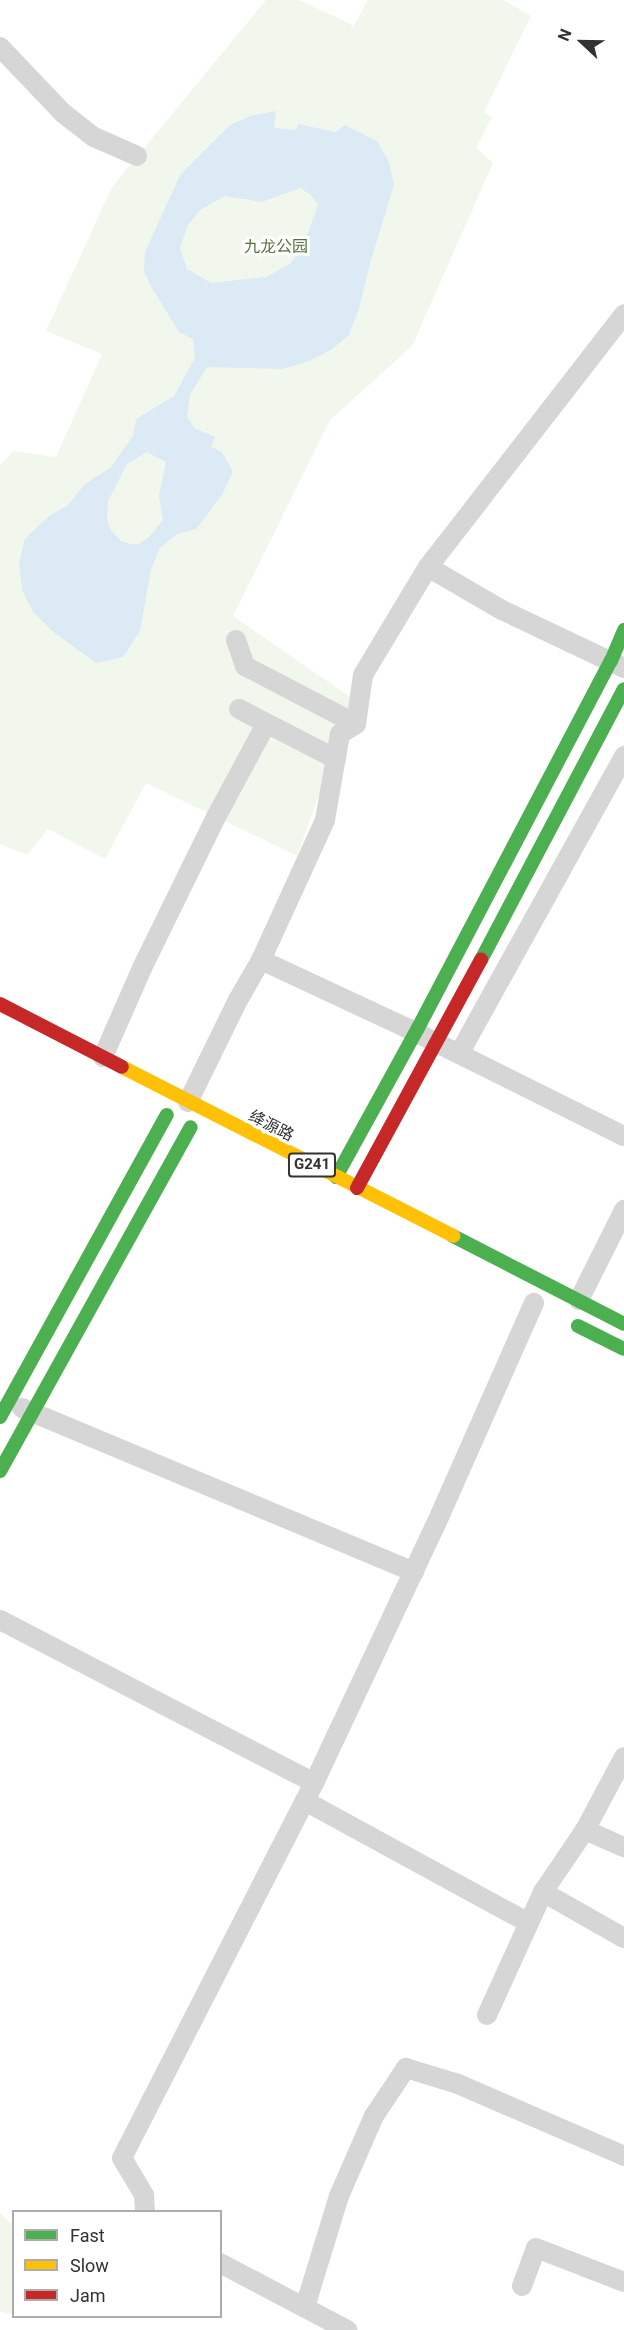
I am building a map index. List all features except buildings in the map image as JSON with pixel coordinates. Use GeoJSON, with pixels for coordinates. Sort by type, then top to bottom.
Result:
{"type":"FeatureCollection","features":[{"type":"Feature","properties":{"kind":"main road"},"geometry":{"type":"LineString","coordinates":[[336,1177],[618,665],[624,630]]}},
{"type":"Feature","properties":{"kind":"main road"},"geometry":{"type":"LineString","coordinates":[[357,1188],[437,1043],[624,689]]}},
{"type":"Feature","properties":{"kind":"main road","name":"绛源路"},"geometry":{"type":"LineString","coordinates":[[0,1004],[624,1324]]}},
{"type":"Feature","properties":{"kind":"main road"},"geometry":{"type":"LineString","coordinates":[[0,1471],[196,1130],[162,1113],[4,1410]]}},
{"type":"Feature","properties":{"kind":"main road"},"geometry":{"type":"LineString","coordinates":[[564,1318],[624,1349]]}},
{"type":"Feature","properties":{"kind":"street"},"geometry":{"type":"LineString","coordinates":[[0,47],[63,113],[94,137],[137,156]]}},
{"type":"Feature","properties":{"kind":"street"},"geometry":{"type":"LineString","coordinates":[[188,1102],[237,1000],[261,960],[326,820],[340,734],[356,724],[363,675],[428,567],[624,314]]}},
{"type":"Feature","properties":{"kind":"street"},"geometry":{"type":"LineString","coordinates":[[428,567],[502,610],[618,665]]}},
{"type":"Feature","properties":{"kind":"street"},"geometry":{"type":"LineString","coordinates":[[236,639],[245,666],[356,724]]}},
{"type":"Feature","properties":{"kind":"street"},"geometry":{"type":"LineString","coordinates":[[239,709],[336,759]]}},
{"type":"Feature","properties":{"kind":"street"},"geometry":{"type":"LineString","coordinates":[[103,1057],[142,968],[196,857],[266,724]]}},
{"type":"Feature","properties":{"kind":"street"},"geometry":{"type":"LineString","coordinates":[[459,1054],[624,756]]}},
{"type":"Feature","properties":{"kind":"street"},"geometry":{"type":"LineString","coordinates":[[261,960],[416,1032],[624,1136]]}},
{"type":"Feature","properties":{"kind":"street"},"geometry":{"type":"LineString","coordinates":[[579,1300],[624,1210]]}},
{"type":"Feature","properties":{"kind":"street"},"geometry":{"type":"LineString","coordinates":[[145,2210],[144,2195],[122,2158],[305,1802],[414,1572],[534,1303]]}},
{"type":"Feature","properties":{"kind":"street"},"geometry":{"type":"LineString","coordinates":[[4,1410],[32,1413],[414,1572]]}},
{"type":"Feature","properties":{"kind":"street"},"geometry":{"type":"LineString","coordinates":[[0,1620],[314,1783]]}},
{"type":"Feature","properties":{"kind":"street"},"geometry":{"type":"LineString","coordinates":[[487,2015],[543,1892],[585,1830],[624,1757]]}},
{"type":"Feature","properties":{"kind":"street"},"geometry":{"type":"LineString","coordinates":[[305,1802],[529,1923]]}},
{"type":"Feature","properties":{"kind":"street"},"geometry":{"type":"LineString","coordinates":[[585,1830],[624,1847]]}},
{"type":"Feature","properties":{"kind":"street"},"geometry":{"type":"LineString","coordinates":[[543,1892],[624,1938]]}},
{"type":"Feature","properties":{"kind":"street"},"geometry":{"type":"LineString","coordinates":[[305,2307],[339,2196],[374,2116],[406,2068],[458,2084],[624,2156]]}},
{"type":"Feature","properties":{"kind":"street"},"geometry":{"type":"LineString","coordinates":[[522,2286],[536,2248],[624,2282]]}},
{"type":"Feature","properties":{"kind":"street"},"geometry":{"type":"LineString","coordinates":[[222,2264],[347,2330]]}},
{"type":"Feature","properties":{"kind":"green space","name":"九龙公园"},"geometry":{"type":"Polygon","coordinates":[[[266,0],[299,0],[353,25],[349,34],[368,0],[503,0],[531,16],[484,112],[492,117],[476,148],[493,163],[412,346],[330,420],[233,616],[353,699],[297,856],[146,783],[105,859],[48,829],[27,855],[0,844],[0,466],[13,451],[56,457],[102,354],[46,331],[112,187],[266,0]]]}},
{"type":"Feature","properties":{"kind":"green space"},"geometry":{"type":"Polygon","coordinates":[[[0,2213],[12,2225],[12,2313],[0,2312],[0,2213]]]}},
{"type":"Feature","properties":{"kind":"shaded area"},"geometry":{"type":"Polygon","coordinates":[[[276,111],[274,128],[296,130],[298,124],[335,132],[345,125],[377,141],[389,162],[394,185],[359,309],[349,335],[331,350],[309,361],[283,369],[207,367],[190,395],[187,416],[194,428],[215,437],[211,447],[222,452],[233,472],[222,495],[196,529],[177,534],[160,548],[151,570],[140,631],[123,657],[96,663],[52,631],[33,612],[22,590],[19,563],[25,539],[48,517],[69,504],[85,484],[110,468],[133,436],[136,419],[174,396],[195,358],[193,339],[179,332],[144,272],[145,252],[180,175],[230,125],[250,116],[276,111]],[[300,188],[262,202],[225,196],[200,210],[188,225],[180,248],[187,269],[211,283],[266,277],[290,264],[303,246],[318,205],[311,195],[300,188]],[[147,452],[127,464],[108,501],[107,519],[111,530],[121,541],[130,544],[139,544],[149,537],[163,520],[159,496],[166,462],[147,452]]]}},
{"type":"Feature","properties":{"kind":"traffic: fast"},"geometry":{"type":"LineString","coordinates":[[336,1177],[418,1028],[611,661],[624,630]]}},
{"type":"Feature","properties":{"kind":"traffic: fast"},"geometry":{"type":"LineString","coordinates":[[481,960],[624,689]]}},
{"type":"Feature","properties":{"kind":"traffic: fast"},"geometry":{"type":"LineString","coordinates":[[0,1417],[167,1115]]}},
{"type":"Feature","properties":{"kind":"traffic: fast"},"geometry":{"type":"LineString","coordinates":[[0,1471],[191,1127]]}},
{"type":"Feature","properties":{"kind":"traffic: fast"},"geometry":{"type":"LineString","coordinates":[[453,1236],[624,1324]]}},
{"type":"Feature","properties":{"kind":"traffic: fast"},"geometry":{"type":"LineString","coordinates":[[578,1326],[624,1349]]}},
{"type":"Feature","properties":{"kind":"traffic: slow"},"geometry":{"type":"LineString","coordinates":[[122,1067],[453,1236]]}},
{"type":"Feature","properties":{"kind":"traffic: jam"},"geometry":{"type":"LineString","coordinates":[[357,1188],[481,960]]}},
{"type":"Feature","properties":{"kind":"traffic: jam"},"geometry":{"type":"LineString","coordinates":[[0,1004],[122,1067]]}}]}
